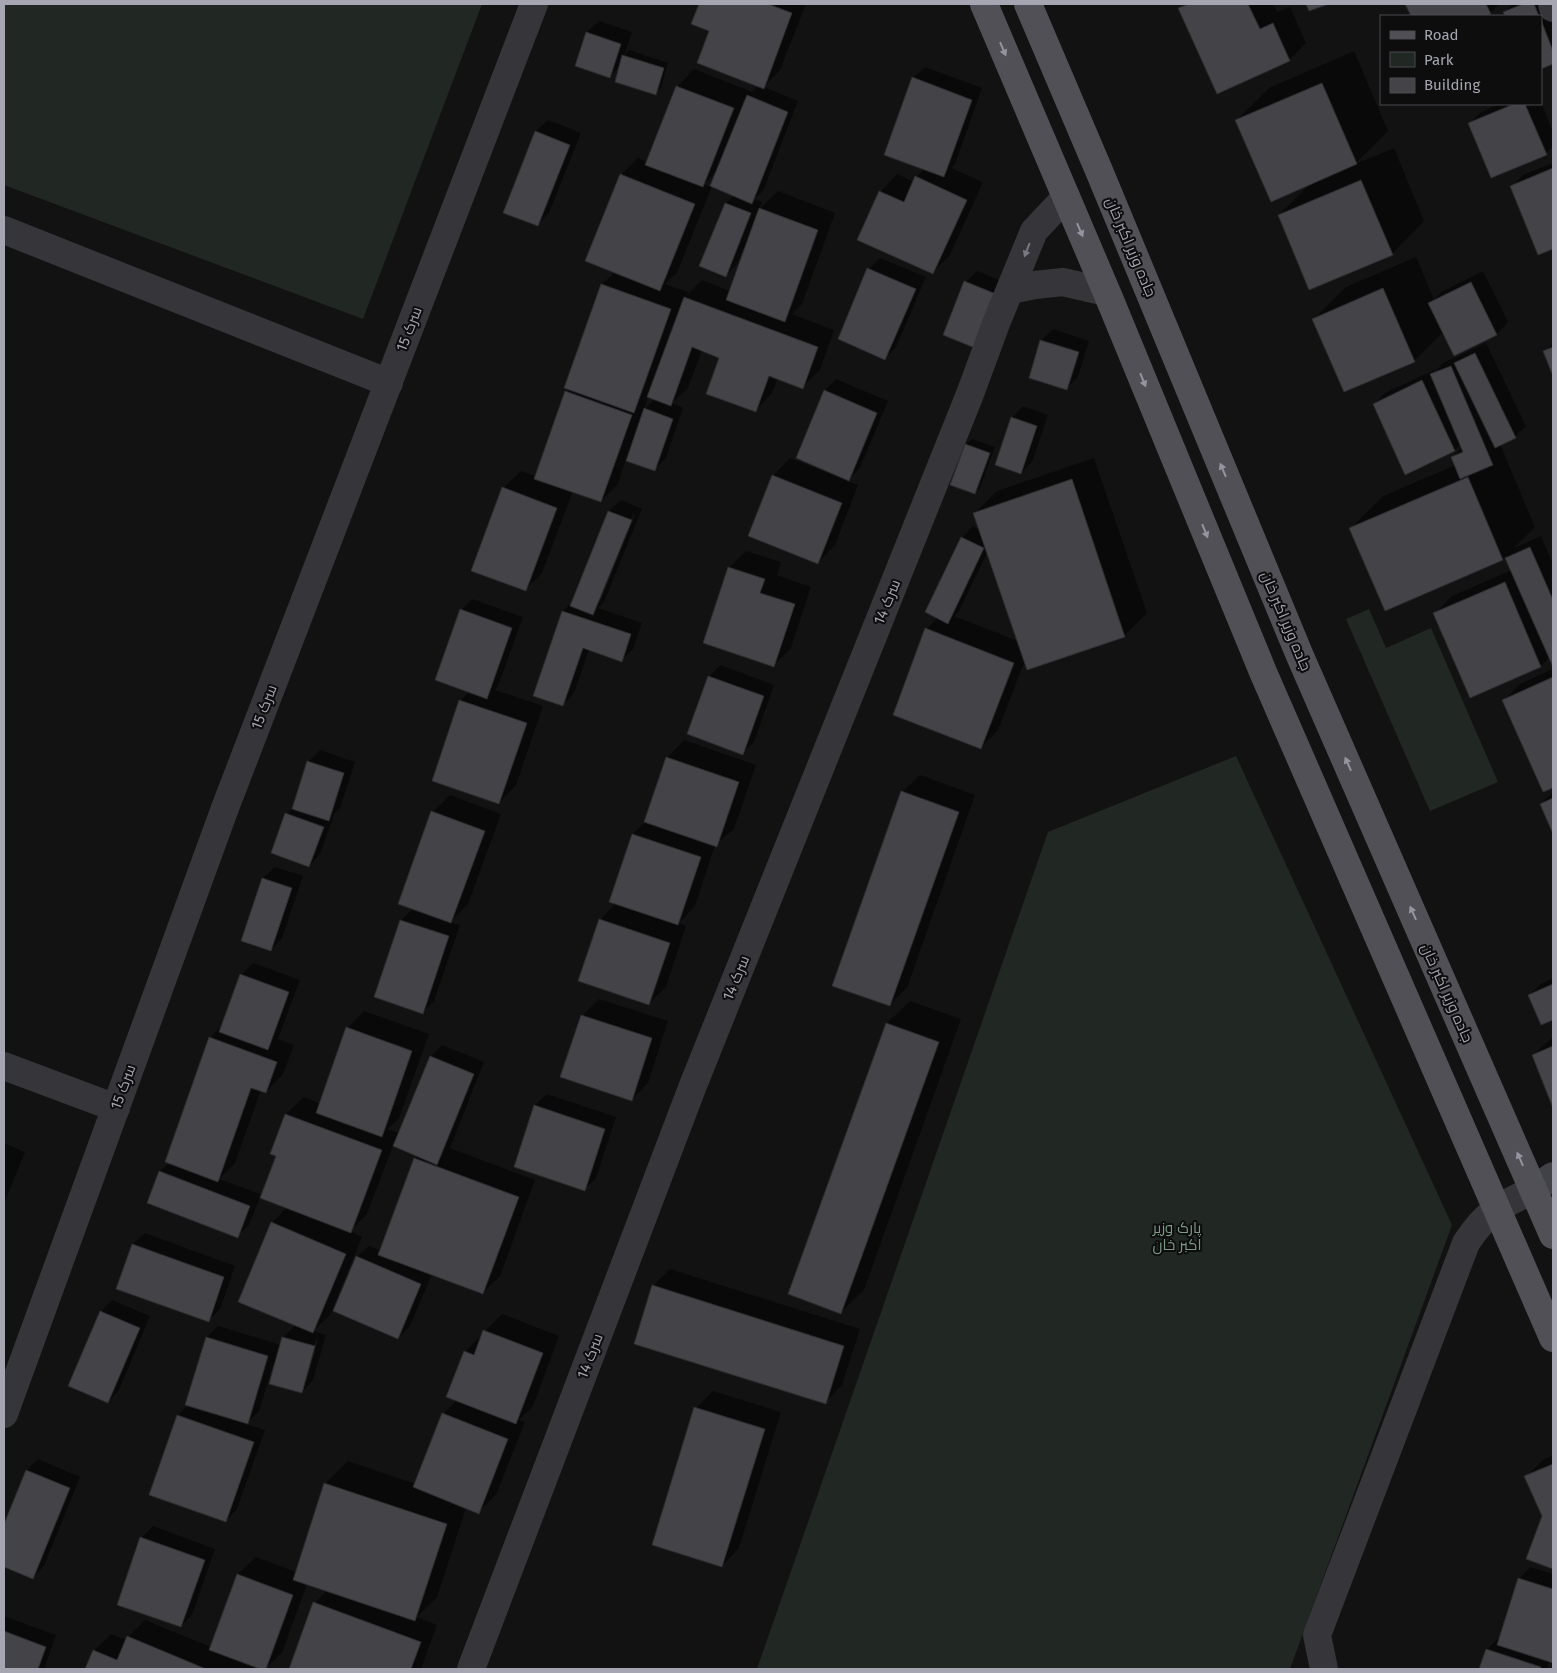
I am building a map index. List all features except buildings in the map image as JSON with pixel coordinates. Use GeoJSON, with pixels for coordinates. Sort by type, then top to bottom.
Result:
{"type":"FeatureCollection","features":[{"type":"Feature","properties":{"kind":"main road"},"geometry":{"type":"LineString","coordinates":[[984,4],[1106,292],[1263,672],[1553,1338]]}},
{"type":"Feature","properties":{"kind":"main road","name":"جاده وزیر اکبر خان"},"geometry":{"type":"LineString","coordinates":[[1028,4],[1300,656],[1543,1183],[1553,1235]]}},
{"type":"Feature","properties":{"kind":"street","name":"سرک 15"},"geometry":{"type":"LineString","coordinates":[[4,1414],[225,808],[534,4]]}},
{"type":"Feature","properties":{"kind":"street"},"geometry":{"type":"LineString","coordinates":[[1552,4],[1553,8]]}},
{"type":"Feature","properties":{"kind":"street","name":"سرک 14"},"geometry":{"type":"LineString","coordinates":[[471,1669],[689,1097],[970,394],[996,321],[1011,290],[1034,231],[1066,198]]}},
{"type":"Feature","properties":{"kind":"street"},"geometry":{"type":"LineString","coordinates":[[4,230],[389,383]]}},
{"type":"Feature","properties":{"kind":"street"},"geometry":{"type":"LineString","coordinates":[[1011,290],[1063,282],[1106,292]]}},
{"type":"Feature","properties":{"kind":"street"},"geometry":{"type":"LineString","coordinates":[[4,1066],[116,1108]]}},
{"type":"Feature","properties":{"kind":"street"},"geometry":{"type":"LineString","coordinates":[[1324,1669],[1317,1635],[1466,1243],[1482,1220],[1497,1208],[1543,1183]]}},
{"type":"Feature","properties":{"kind":"green space"},"geometry":{"type":"Polygon","coordinates":[[[4,4],[482,4],[363,319],[4,185],[4,4]]]}},
{"type":"Feature","properties":{"kind":"green space"},"geometry":{"type":"Polygon","coordinates":[[[1369,609],[1386,648],[1431,628],[1498,782],[1430,811],[1346,619],[1369,609]]]}},
{"type":"Feature","properties":{"kind":"green space","name":"پارک وزیر اکبر خان"},"geometry":{"type":"Polygon","coordinates":[[[1236,756],[1452,1225],[1290,1669],[757,1669],[1048,832],[1236,756]]]}}]}
